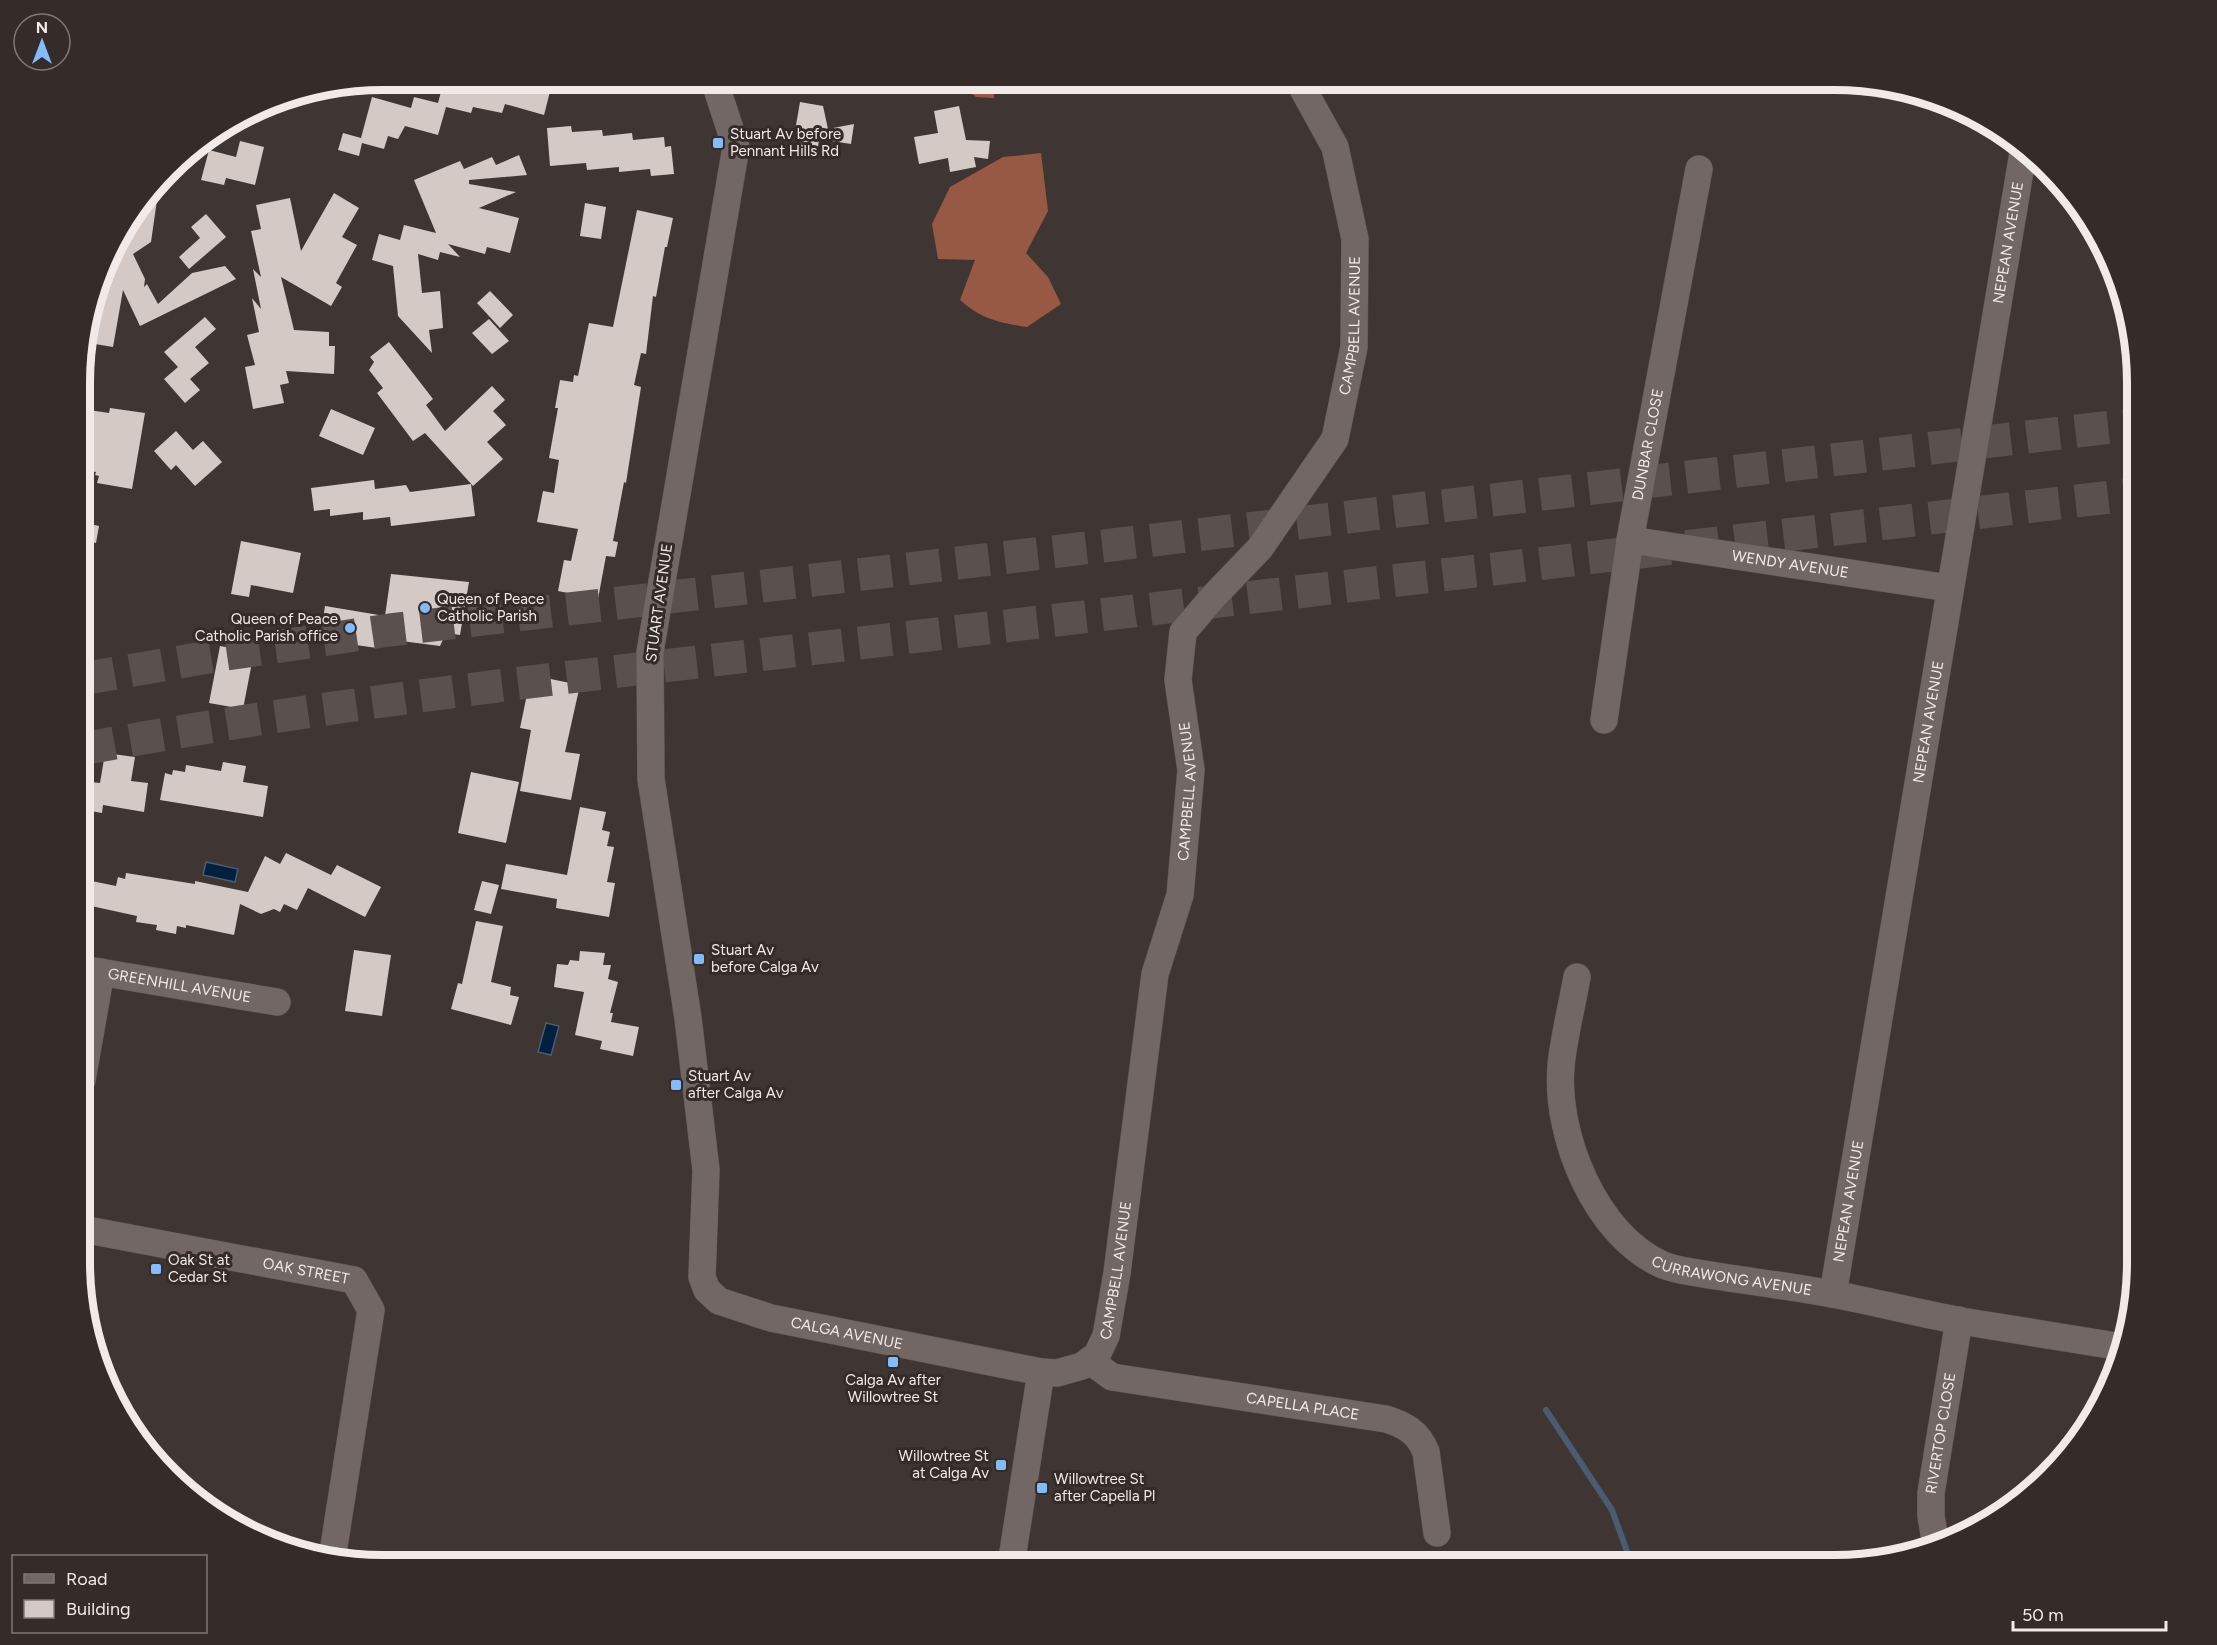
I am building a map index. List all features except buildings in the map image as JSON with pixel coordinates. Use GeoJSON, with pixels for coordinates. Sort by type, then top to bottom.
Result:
{"type":"FeatureCollection","features":[{"type":"Feature","properties":{"kind":"street","name":"STUART AVENUE"},"geometry":{"type":"LineString","coordinates":[[705,1240],[706,1170],[699,1099],[680,956],[651,778],[650,652],[736,147],[717,90]]}},
{"type":"Feature","properties":{"kind":"street","name":"CAMPBELL AVENUE"},"geometry":{"type":"LineString","coordinates":[[1090,1361],[1097,1355],[1106,1336],[1118,1273],[1155,974],[1180,895],[1191,770],[1178,680],[1184,632],[1215,595],[1260,548],[1335,439],[1354,347],[1355,239],[1335,147],[1304,90]]}},
{"type":"Feature","properties":{"kind":"street","name":"NEPEAN AVENUE"},"geometry":{"type":"LineString","coordinates":[[1833,1294],[2022,159]]}},
{"type":"Feature","properties":{"kind":"street","name":"DUNBAR CLOSE"},"geometry":{"type":"LineString","coordinates":[[1604,720],[1630,540],[1699,169]]}},
{"type":"Feature","properties":{"kind":"street","name":"WENDY AVENUE"},"geometry":{"type":"LineString","coordinates":[[1630,540],[1949,588]]}},
{"type":"Feature","properties":{"kind":"street"},"geometry":{"type":"LineString","coordinates":[[90,992],[92,970]]}},
{"type":"Feature","properties":{"kind":"street","name":"GREENHILL AVENUE"},"geometry":{"type":"LineString","coordinates":[[92,970],[277,1002]]}},
{"type":"Feature","properties":{"kind":"street","name":"CURRAWONG AVENUE"},"geometry":{"type":"LineString","coordinates":[[1577,977],[1561,1067],[1562,1094],[1573,1149],[1585,1184],[1607,1219],[1620,1235],[1640,1252],[1664,1266],[1833,1294],[1959,1320],[2114,1346]]}},
{"type":"Feature","properties":{"kind":"street","name":"OAK STREET"},"geometry":{"type":"LineString","coordinates":[[90,1230],[354,1280],[371,1310],[333,1550]]}},
{"type":"Feature","properties":{"kind":"street","name":"CALGA AVENUE"},"geometry":{"type":"LineString","coordinates":[[705,1240],[702,1277],[707,1290],[719,1300],[771,1318],[1041,1372]]}},
{"type":"Feature","properties":{"kind":"street","name":"RIVERTOP CLOSE"},"geometry":{"type":"LineString","coordinates":[[1934,1537],[1931,1516],[1931,1493],[1959,1320]]}},
{"type":"Feature","properties":{"kind":"street"},"geometry":{"type":"LineString","coordinates":[[1013,1555],[1041,1372],[1071,1371],[1090,1361]]}},
{"type":"Feature","properties":{"kind":"street","name":"CAPELLA PLACE"},"geometry":{"type":"LineString","coordinates":[[1090,1361],[1112,1377],[1386,1419],[1402,1424],[1421,1441],[1426,1452],[1437,1533]]}},
{"type":"Feature","properties":{"kind":"shaded area"},"geometry":{"type":"Polygon","coordinates":[[[967,90],[994,90],[994,98],[976,97],[967,90]]]}},
{"type":"Feature","properties":{"kind":"shaded area"},"geometry":{"type":"Polygon","coordinates":[[[1041,153],[1048,211],[1026,253],[1048,277],[1061,304],[1027,327],[991,319],[976,312],[960,300],[975,260],[938,259],[932,224],[950,187],[1003,157],[1041,153]]]}},
{"type":"Feature","properties":{"kind":"water"},"geometry":{"type":"Polygon","coordinates":[[[206,862],[238,869],[235,882],[203,875],[206,862]]]}},
{"type":"Feature","properties":{"kind":"water"},"geometry":{"type":"Polygon","coordinates":[[[546,1023],[559,1026],[551,1055],[538,1052],[546,1023]]]}},
{"type":"Feature","properties":{"kind":"waterway"},"geometry":{"type":"LineString","coordinates":[[1546,1410],[1612,1510],[1628,1555]]}},
{"type":"Feature","properties":{"kind":"tunnel"},"geometry":{"type":"LineString","coordinates":[[90,678],[220,655],[390,630],[2127,425]]}},
{"type":"Feature","properties":{"kind":"tunnel"},"geometry":{"type":"LineString","coordinates":[[90,748],[292,714],[503,685],[2127,495]]}},
{"type":"Feature","properties":{"kind":"place","name":"Stuart Av before Pennant Hills Rd"},"geometry":{"type":"Point","coordinates":[718,143]}},
{"type":"Feature","properties":{"kind":"place","name":"Queen of Peace Catholic Parish"},"geometry":{"type":"Point","coordinates":[425,608]}},
{"type":"Feature","properties":{"kind":"place","name":"Queen of Peace Catholic Parish office"},"geometry":{"type":"Point","coordinates":[350,628]}},
{"type":"Feature","properties":{"kind":"place","name":"Stuart Av before Calga Av"},"geometry":{"type":"Point","coordinates":[699,959]}},
{"type":"Feature","properties":{"kind":"place","name":"Stuart Av after Calga Av"},"geometry":{"type":"Point","coordinates":[676,1085]}},
{"type":"Feature","properties":{"kind":"place","name":"Oak St at Cedar St"},"geometry":{"type":"Point","coordinates":[156,1269]}},
{"type":"Feature","properties":{"kind":"place","name":"Calga Av after Willowtree St"},"geometry":{"type":"Point","coordinates":[893,1362]}},
{"type":"Feature","properties":{"kind":"place","name":"Willowtree St at Calga Av"},"geometry":{"type":"Point","coordinates":[1001,1465]}},
{"type":"Feature","properties":{"kind":"place","name":"Willowtree St after Capella Pl"},"geometry":{"type":"Point","coordinates":[1042,1488]}}]}
